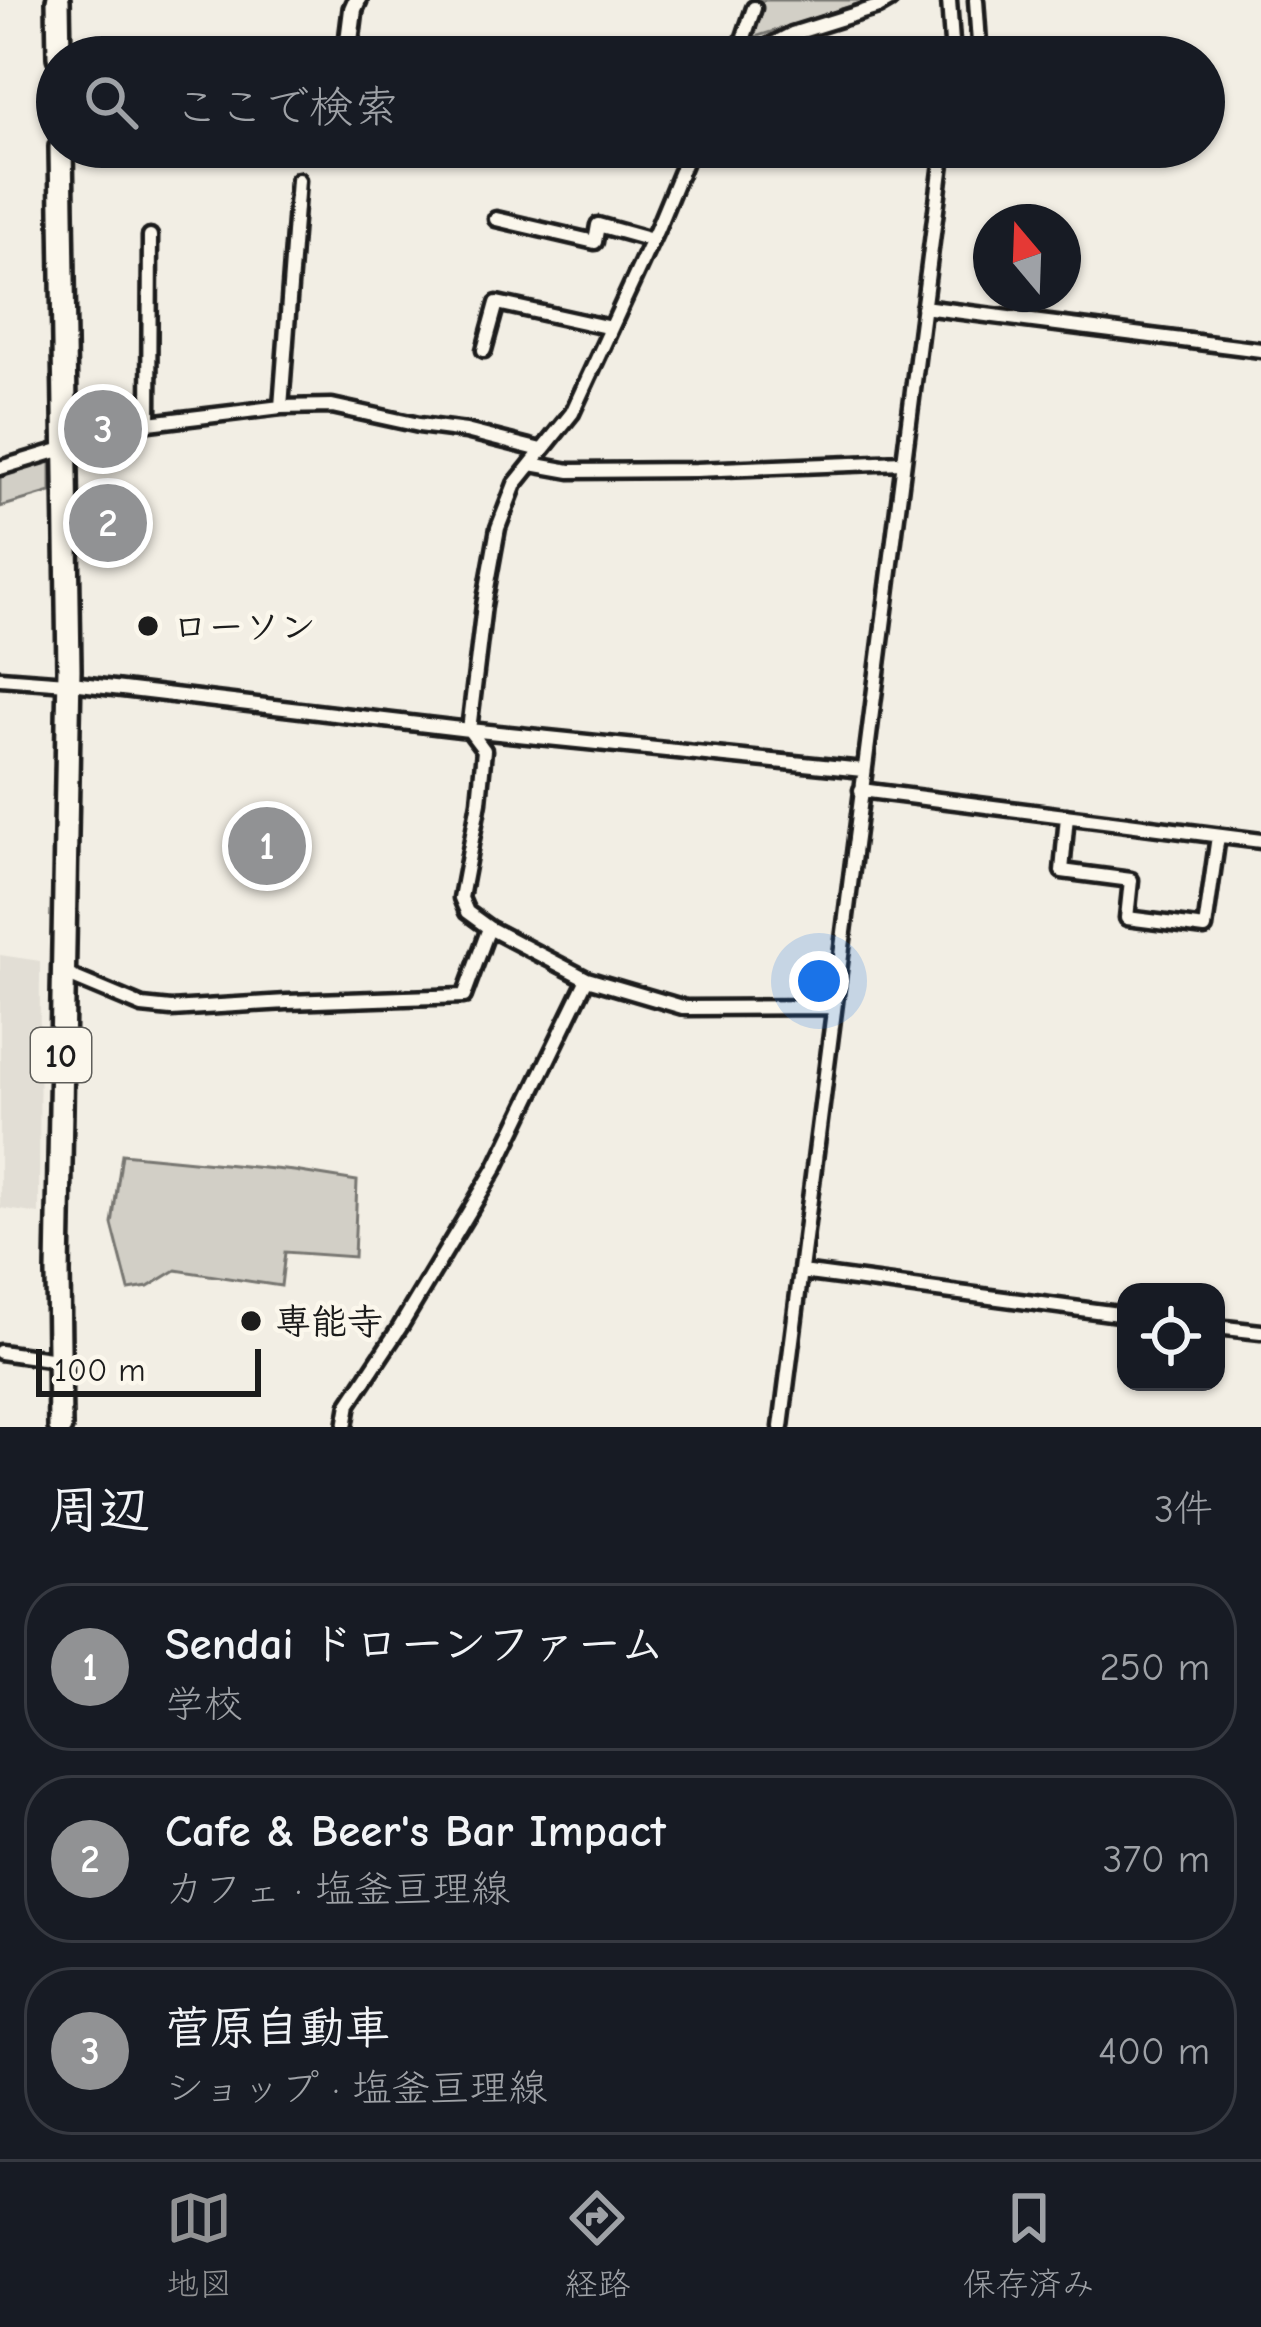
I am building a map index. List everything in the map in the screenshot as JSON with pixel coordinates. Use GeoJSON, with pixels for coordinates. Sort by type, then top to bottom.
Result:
{"type":"FeatureCollection","features":[{"type":"Feature","properties":{"kind":"main road"},"geometry":{"type":"LineString","coordinates":[[58,0],[59,36]]}},
{"type":"Feature","properties":{"kind":"main road","name":"10"},"geometry":{"type":"LineString","coordinates":[[60,1427],[57,1360],[68,683],[61,168]]}},
{"type":"Feature","properties":{"kind":"street"},"geometry":{"type":"LineString","coordinates":[[349,36],[357,0]]}},
{"type":"Feature","properties":{"kind":"street"},"geometry":{"type":"LineString","coordinates":[[788,36],[890,0]]}},
{"type":"Feature","properties":{"kind":"street"},"geometry":{"type":"LineString","coordinates":[[949,0],[952,36]]}},
{"type":"Feature","properties":{"kind":"street"},"geometry":{"type":"LineString","coordinates":[[976,0],[979,36]]}},
{"type":"Feature","properties":{"kind":"street"},"geometry":{"type":"LineString","coordinates":[[744,36],[754,8]]}},
{"type":"Feature","properties":{"kind":"street"},"geometry":{"type":"LineString","coordinates":[[683,168],[572,413],[515,484],[498,528],[469,730],[484,750],[461,898],[467,912],[489,928],[587,979],[686,1008],[834,1007]]}},
{"type":"Feature","properties":{"kind":"street"},"geometry":{"type":"LineString","coordinates":[[781,1427],[941,168]]}},
{"type":"Feature","properties":{"kind":"street"},"geometry":{"type":"LineString","coordinates":[[281,407],[298,180]]}},
{"type":"Feature","properties":{"kind":"street"},"geometry":{"type":"LineString","coordinates":[[496,219],[595,242],[598,225],[652,240]]}},
{"type":"Feature","properties":{"kind":"street"},"geometry":{"type":"LineString","coordinates":[[149,424],[151,236]]}},
{"type":"Feature","properties":{"kind":"street"},"geometry":{"type":"LineString","coordinates":[[484,350],[497,303],[611,328]]}},
{"type":"Feature","properties":{"kind":"street"},"geometry":{"type":"LineString","coordinates":[[923,307],[1261,350]]}},
{"type":"Feature","properties":{"kind":"street"},"geometry":{"type":"LineString","coordinates":[[0,468],[149,424],[281,407],[332,406],[541,450]]}},
{"type":"Feature","properties":{"kind":"street"},"geometry":{"type":"LineString","coordinates":[[531,464],[591,471],[903,462]]}},
{"type":"Feature","properties":{"kind":"street"},"geometry":{"type":"LineString","coordinates":[[0,678],[863,770]]}},
{"type":"Feature","properties":{"kind":"street"},"geometry":{"type":"LineString","coordinates":[[861,790],[1261,842]]}},
{"type":"Feature","properties":{"kind":"street"},"geometry":{"type":"LineString","coordinates":[[1067,816],[1062,871],[1131,880],[1127,918],[1205,928],[1218,836]]}},
{"type":"Feature","properties":{"kind":"street"},"geometry":{"type":"LineString","coordinates":[[63,973],[142,1006],[171,1009],[464,996],[489,928]]}},
{"type":"Feature","properties":{"kind":"street"},"geometry":{"type":"LineString","coordinates":[[345,1427],[350,1404],[496,1167],[587,979]]}},
{"type":"Feature","properties":{"kind":"street"},"geometry":{"type":"LineString","coordinates":[[801,1272],[1117,1314]]}},
{"type":"Feature","properties":{"kind":"street"},"geometry":{"type":"LineString","coordinates":[[1225,1328],[1261,1333]]}},
{"type":"Feature","properties":{"kind":"street"},"geometry":{"type":"LineString","coordinates":[[0,1352],[57,1360]]}},
{"type":"Feature","properties":{"kind":"shaded area"},"geometry":{"type":"Polygon","coordinates":[[[760,0],[870,0],[758,36],[750,36],[760,0]]]}},
{"type":"Feature","properties":{"kind":"shaded area"},"geometry":{"type":"Polygon","coordinates":[[[51,461],[51,492],[0,507],[0,474],[51,461]]]}},
{"type":"Feature","properties":{"kind":"shaded area"},"geometry":{"type":"Polygon","coordinates":[[[0,955],[40,961],[39,1214],[0,1208],[0,955]]]}},
{"type":"Feature","properties":{"kind":"shaded area"},"geometry":{"type":"Polygon","coordinates":[[[122,1154],[357,1181],[354,1257],[285,1252],[281,1286],[176,1270],[148,1287],[129,1290],[112,1224],[122,1154]]]}},
{"type":"Feature","properties":{"kind":"waterway"},"geometry":{"type":"LineString","coordinates":[[0,1345],[28,1350]]}},
{"type":"Feature","properties":{"kind":"place","name":"菅原自動車"},"geometry":{"type":"Point","coordinates":[103,429]}},
{"type":"Feature","properties":{"kind":"place","name":"Cafe & Beer's Bar Impact"},"geometry":{"type":"Point","coordinates":[108,523]}},
{"type":"Feature","properties":{"kind":"place","name":"ローソン"},"geometry":{"type":"Point","coordinates":[148,626]}},
{"type":"Feature","properties":{"kind":"place","name":"Sendai ドローンファーム"},"geometry":{"type":"Point","coordinates":[267,846]}},
{"type":"Feature","properties":{"kind":"place","name":"専能寺"},"geometry":{"type":"Point","coordinates":[251,1321]}}]}
